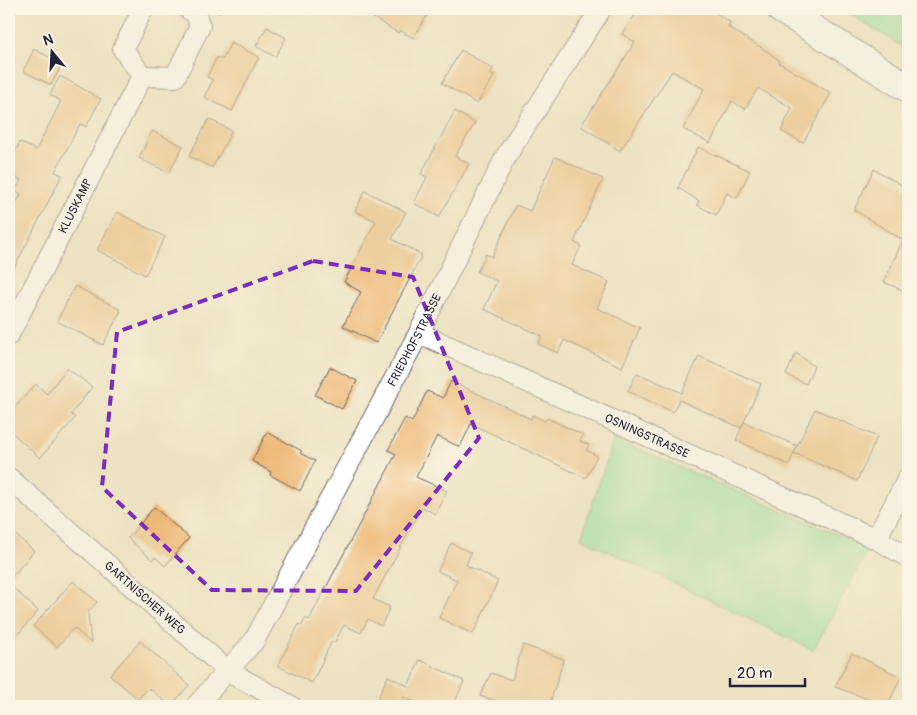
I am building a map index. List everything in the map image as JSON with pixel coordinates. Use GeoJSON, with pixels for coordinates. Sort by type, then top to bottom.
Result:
{"type":"FeatureCollection","features":[{"type":"Feature","properties":{"kind":"street"},"geometry":{"type":"LineString","coordinates":[[143,9],[123,49],[142,76],[175,77],[200,26],[195,12],[188,9]]}},
{"type":"Feature","properties":{"kind":"street","name":"FRIEDHOFSTRASSE"},"geometry":{"type":"LineString","coordinates":[[196,706],[254,641],[419,333],[506,156],[601,9]]}},
{"type":"Feature","properties":{"kind":"street"},"geometry":{"type":"LineString","coordinates":[[781,9],[908,88]]}},
{"type":"Feature","properties":{"kind":"street","name":"KLUSKAMP"},"geometry":{"type":"LineString","coordinates":[[9,335],[142,76]]}},
{"type":"Feature","properties":{"kind":"street","name":"OSNINGSTRASSE"},"geometry":{"type":"LineString","coordinates":[[419,333],[876,539],[908,557]]}},
{"type":"Feature","properties":{"kind":"street","name":"GARTNISCHER WEG"},"geometry":{"type":"LineString","coordinates":[[9,478],[228,671],[290,706]]}},
{"type":"Feature","properties":{"kind":"street"},"geometry":{"type":"LineString","coordinates":[[876,539],[908,478]]}},
{"type":"Feature","properties":{"kind":"highlighted area"},"geometry":{"type":"Polygon","coordinates":[[[313,261],[413,277],[479,438],[356,591],[212,590],[102,487],[117,332],[313,261]]]}},
{"type":"Feature","properties":{"kind":"green space"},"geometry":{"type":"Polygon","coordinates":[[[841,9],[908,9],[908,50],[841,9]]]}},
{"type":"Feature","properties":{"kind":"green space"},"geometry":{"type":"Polygon","coordinates":[[[614,439],[869,548],[813,650],[581,538],[614,439]]]}},
{"type":"Feature","properties":{"kind":"building"},"geometry":{"type":"Polygon","coordinates":[[[359,9],[431,9],[413,38],[400,30],[398,33],[359,9]]]}},
{"type":"Feature","properties":{"kind":"building"},"geometry":{"type":"Polygon","coordinates":[[[639,9],[709,9],[730,22],[728,27],[768,52],[780,61],[779,63],[831,93],[803,143],[781,131],[792,108],[758,88],[745,109],[732,101],[710,143],[683,129],[704,89],[672,71],[620,151],[581,126],[635,42],[622,34],[639,9]]]}},
{"type":"Feature","properties":{"kind":"building"},"geometry":{"type":"Polygon","coordinates":[[[267,27],[286,38],[275,57],[256,46],[267,27]]]}},
{"type":"Feature","properties":{"kind":"building"},"geometry":{"type":"Polygon","coordinates":[[[231,43],[259,57],[232,111],[204,97],[213,80],[207,77],[217,57],[222,60],[231,43]]]}},
{"type":"Feature","properties":{"kind":"building"},"geometry":{"type":"Polygon","coordinates":[[[34,49],[62,64],[51,85],[23,71],[34,49]]]}},
{"type":"Feature","properties":{"kind":"building"},"geometry":{"type":"Polygon","coordinates":[[[461,50],[493,69],[490,74],[494,76],[477,104],[442,83],[461,50]]]}},
{"type":"Feature","properties":{"kind":"building"},"geometry":{"type":"Polygon","coordinates":[[[60,76],[101,99],[86,127],[80,124],[55,172],[62,175],[9,278],[9,217],[21,194],[15,191],[21,180],[9,174],[9,163],[20,142],[36,150],[61,101],[50,95],[60,76]]]}},
{"type":"Feature","properties":{"kind":"building"},"geometry":{"type":"Polygon","coordinates":[[[455,111],[475,123],[455,156],[469,164],[439,217],[414,203],[427,177],[421,174],[455,111]]]}},
{"type":"Feature","properties":{"kind":"building"},"geometry":{"type":"Polygon","coordinates":[[[209,119],[232,131],[212,168],[189,156],[209,119]]]}},
{"type":"Feature","properties":{"kind":"building"},"geometry":{"type":"Polygon","coordinates":[[[152,131],[183,146],[169,173],[139,158],[152,131]]]}},
{"type":"Feature","properties":{"kind":"building"},"geometry":{"type":"Polygon","coordinates":[[[698,147],[750,171],[737,198],[727,193],[716,215],[697,205],[699,201],[678,188],[698,147]]]}},
{"type":"Feature","properties":{"kind":"building"},"geometry":{"type":"Polygon","coordinates":[[[555,157],[603,179],[574,242],[581,246],[572,265],[609,282],[597,308],[640,328],[622,367],[564,340],[558,353],[538,344],[542,336],[484,309],[497,281],[477,272],[486,254],[492,257],[516,205],[530,211],[555,157]]]}},
{"type":"Feature","properties":{"kind":"building"},"geometry":{"type":"Polygon","coordinates":[[[874,169],[908,189],[908,293],[884,282],[903,240],[854,210],[874,169]]]}},
{"type":"Feature","properties":{"kind":"building"},"geometry":{"type":"Polygon","coordinates":[[[365,191],[406,212],[392,239],[422,255],[376,343],[343,326],[361,292],[344,282],[376,221],[355,211],[365,191]]]}},
{"type":"Feature","properties":{"kind":"building"},"geometry":{"type":"Polygon","coordinates":[[[117,212],[165,237],[145,275],[97,250],[117,212]]]}},
{"type":"Feature","properties":{"kind":"building"},"geometry":{"type":"Polygon","coordinates":[[[75,286],[121,310],[103,345],[57,321],[75,286]]]}},
{"type":"Feature","properties":{"kind":"building"},"geometry":{"type":"Polygon","coordinates":[[[796,353],[814,366],[806,384],[786,375],[796,353]]]}},
{"type":"Feature","properties":{"kind":"building"},"geometry":{"type":"Polygon","coordinates":[[[699,356],[761,384],[741,428],[679,400],[673,412],[628,391],[637,373],[682,393],[699,356]]]}},
{"type":"Feature","properties":{"kind":"building"},"geometry":{"type":"Polygon","coordinates":[[[330,367],[357,381],[342,409],[315,395],[330,367]]]}},
{"type":"Feature","properties":{"kind":"building"},"geometry":{"type":"Polygon","coordinates":[[[67,368],[92,387],[71,414],[75,418],[40,458],[9,430],[9,414],[36,384],[47,394],[67,368]]]}},
{"type":"Feature","properties":{"kind":"building"},"geometry":{"type":"Polygon","coordinates":[[[451,381],[531,419],[532,415],[545,421],[547,418],[583,435],[580,441],[589,445],[586,450],[597,456],[586,478],[471,424],[460,447],[437,436],[416,477],[447,491],[435,514],[422,507],[373,599],[390,607],[381,626],[368,619],[361,633],[344,625],[335,642],[332,641],[312,683],[278,666],[299,624],[302,626],[305,618],[309,620],[396,454],[388,450],[405,418],[412,422],[427,391],[443,398],[451,381]]]}},
{"type":"Feature","properties":{"kind":"building"},"geometry":{"type":"Polygon","coordinates":[[[815,409],[877,437],[857,481],[794,453],[815,409]]]}},
{"type":"Feature","properties":{"kind":"building"},"geometry":{"type":"Polygon","coordinates":[[[744,422],[797,446],[789,465],[736,440],[744,422]]]}},
{"type":"Feature","properties":{"kind":"building"},"geometry":{"type":"Polygon","coordinates":[[[267,432],[302,451],[300,453],[315,461],[300,491],[270,475],[271,472],[252,461],[267,432]]]}},
{"type":"Feature","properties":{"kind":"building"},"geometry":{"type":"Polygon","coordinates":[[[154,507],[189,538],[165,566],[155,557],[152,560],[128,538],[154,507]]]}},
{"type":"Feature","properties":{"kind":"building"},"geometry":{"type":"Polygon","coordinates":[[[9,529],[34,551],[9,580],[9,529]]]}},
{"type":"Feature","properties":{"kind":"building"},"geometry":{"type":"Polygon","coordinates":[[[451,543],[471,553],[466,565],[498,581],[473,634],[439,618],[457,580],[438,571],[451,543]]]}},
{"type":"Feature","properties":{"kind":"building"},"geometry":{"type":"Polygon","coordinates":[[[73,581],[97,602],[88,612],[91,643],[74,628],[57,647],[33,626],[73,581]]]}},
{"type":"Feature","properties":{"kind":"building"},"geometry":{"type":"Polygon","coordinates":[[[9,584],[38,611],[9,645],[9,584]]]}},
{"type":"Feature","properties":{"kind":"building"},"geometry":{"type":"Polygon","coordinates":[[[140,641],[189,685],[171,706],[149,688],[138,699],[110,675],[140,641]]]}},
{"type":"Feature","properties":{"kind":"building"},"geometry":{"type":"Polygon","coordinates":[[[523,645],[564,659],[549,706],[514,706],[480,696],[491,673],[512,680],[523,645]]]}},
{"type":"Feature","properties":{"kind":"building"},"geometry":{"type":"Polygon","coordinates":[[[852,653],[901,677],[887,706],[835,687],[852,653]]]}},
{"type":"Feature","properties":{"kind":"building"},"geometry":{"type":"Polygon","coordinates":[[[420,660],[464,681],[453,706],[424,706],[404,697],[399,706],[374,706],[388,676],[408,686],[420,660]]]}}]}
